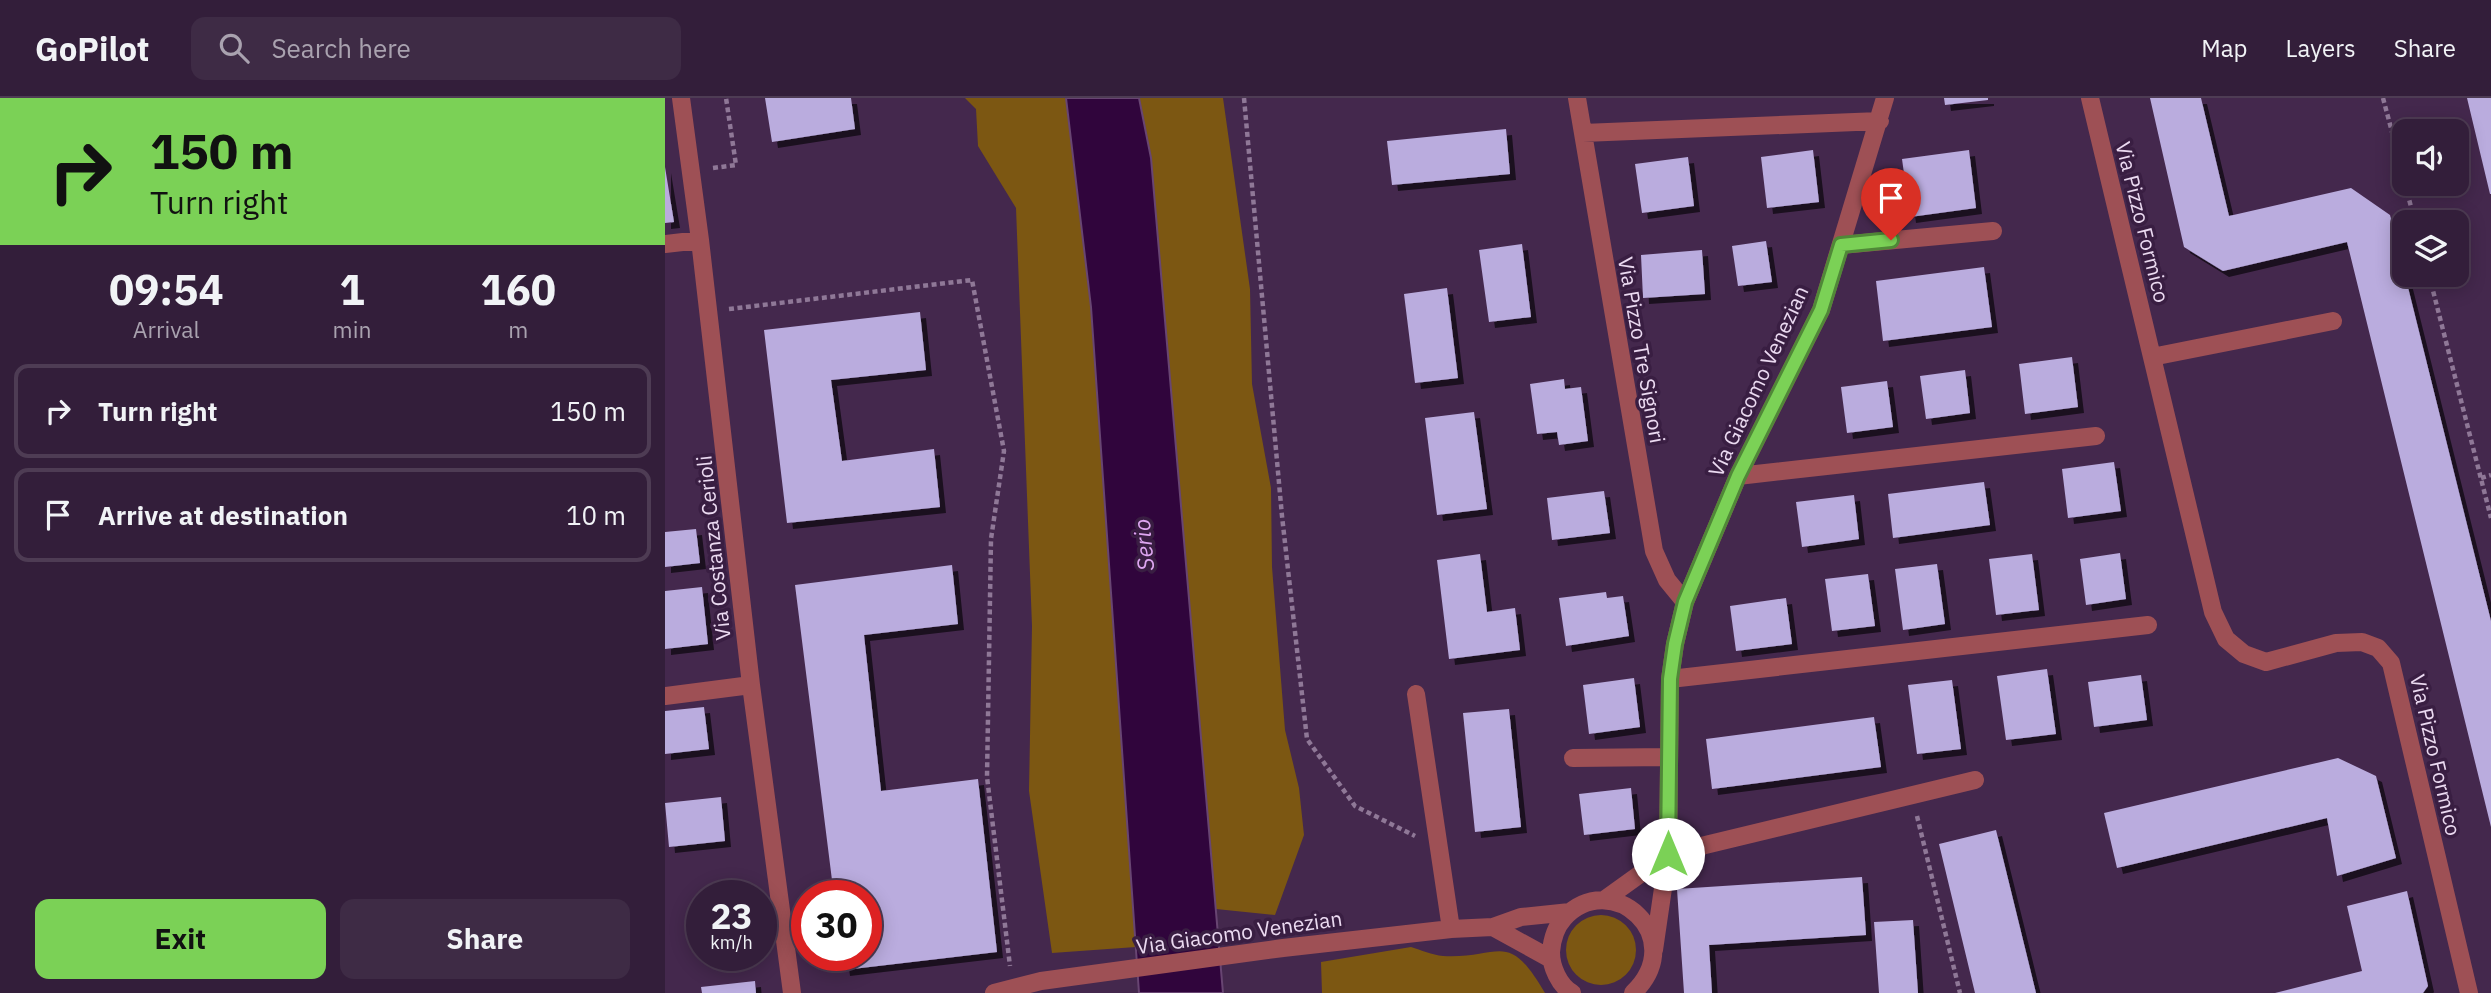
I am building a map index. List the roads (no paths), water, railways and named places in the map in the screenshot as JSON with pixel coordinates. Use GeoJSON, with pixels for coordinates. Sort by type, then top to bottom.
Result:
{"type":"FeatureCollection","features":[{"type":"Feature","properties":{"kind":"street","name":"Via Costanza Cerioli"},"geometry":{"type":"LineString","coordinates":[[681,98],[751,685],[793,993]]}},
{"type":"Feature","properties":{"kind":"street","name":"Via Pizzo Tre Signori"},"geometry":{"type":"LineString","coordinates":[[1577,98],[1654,551],[1667,580],[1685,602]]}},
{"type":"Feature","properties":{"kind":"street","name":"Via Giacomo Venezian"},"geometry":{"type":"LineString","coordinates":[[993,993],[1041,981],[1283,948],[1451,929],[1493,927],[1521,917],[1570,912],[1581,905],[1604,900],[1668,854],[1670,679],[1685,602],[1738,476],[1821,310],[1885,98]]}},
{"type":"Feature","properties":{"kind":"street","name":"Via Pizzo Formico"},"geometry":{"type":"LineString","coordinates":[[2090,98],[2213,612],[2226,639],[2244,654],[2266,662],[2336,643],[2362,642],[2378,648],[2391,663],[2469,993]]}},
{"type":"Feature","properties":{"kind":"street"},"geometry":{"type":"LineString","coordinates":[[1583,133],[1880,121]]}},
{"type":"Feature","properties":{"kind":"street"},"geometry":{"type":"LineString","coordinates":[[1841,245],[1993,231]]}},
{"type":"Feature","properties":{"kind":"street"},"geometry":{"type":"LineString","coordinates":[[665,244],[700,240]]}},
{"type":"Feature","properties":{"kind":"street"},"geometry":{"type":"LineString","coordinates":[[2152,357],[2333,321]]}},
{"type":"Feature","properties":{"kind":"street"},"geometry":{"type":"LineString","coordinates":[[1738,476],[2095,436]]}},
{"type":"Feature","properties":{"kind":"street"},"geometry":{"type":"LineString","coordinates":[[1670,679],[2148,625]]}},
{"type":"Feature","properties":{"kind":"street"},"geometry":{"type":"LineString","coordinates":[[665,696],[751,685]]}},
{"type":"Feature","properties":{"kind":"street"},"geometry":{"type":"LineString","coordinates":[[1416,694],[1451,929]]}},
{"type":"Feature","properties":{"kind":"street"},"geometry":{"type":"LineString","coordinates":[[1573,758],[1668,757]]}},
{"type":"Feature","properties":{"kind":"street"},"geometry":{"type":"LineString","coordinates":[[1633,993],[1648,974],[1668,854],[1975,779]]}},
{"type":"Feature","properties":{"kind":"street"},"geometry":{"type":"LineString","coordinates":[[1604,900],[1633,910],[1644,921],[1654,950]]}},
{"type":"Feature","properties":{"kind":"street"},"geometry":{"type":"LineString","coordinates":[[1570,912],[1558,925],[1552,941],[1551,959],[1557,976],[1572,993]]}},
{"type":"Feature","properties":{"kind":"street"},"geometry":{"type":"LineString","coordinates":[[1493,927],[1551,959]]}},
{"type":"Feature","properties":{"kind":"water","name":"Serio"},"geometry":{"type":"Polygon","coordinates":[[[1066,98],[1139,98],[1151,158],[1223,993],[1139,993],[1091,307],[1066,98]]]}}]}
